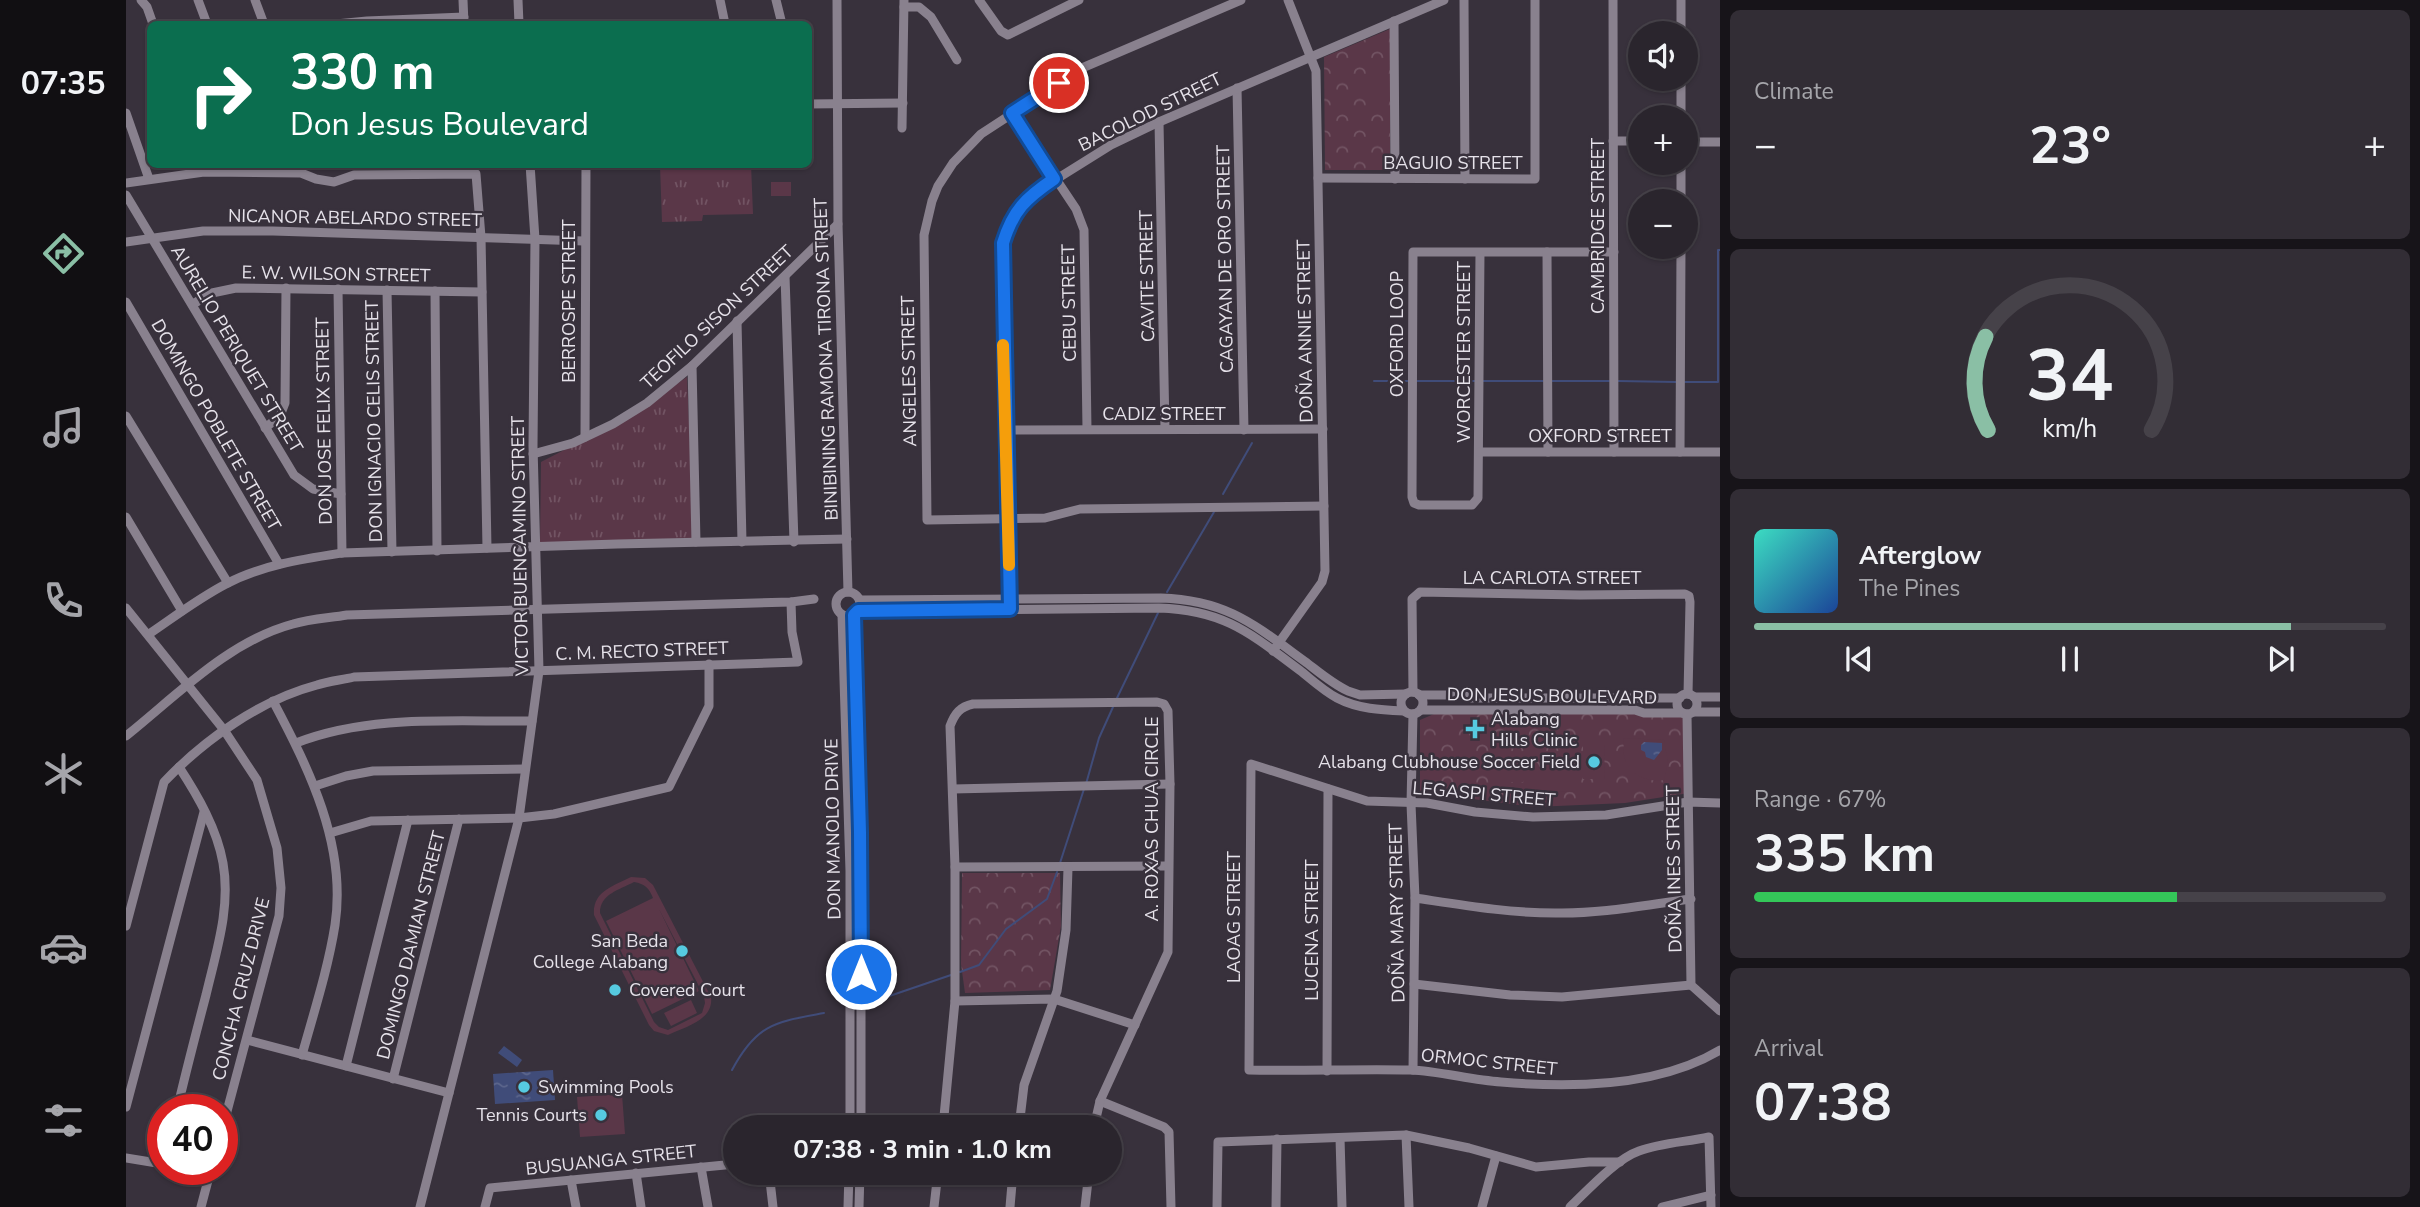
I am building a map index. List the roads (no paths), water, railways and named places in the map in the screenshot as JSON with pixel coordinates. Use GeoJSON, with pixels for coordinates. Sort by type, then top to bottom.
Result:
{"type":"FeatureCollection","features":[{"type":"Feature","properties":{"kind":"street"},"geometry":{"type":"LineString","coordinates":[[141,0],[152,21]]}},
{"type":"Feature","properties":{"kind":"street"},"geometry":{"type":"LineString","coordinates":[[198,0],[206,21]]}},
{"type":"Feature","properties":{"kind":"street"},"geometry":{"type":"LineString","coordinates":[[255,0],[263,21]]}},
{"type":"Feature","properties":{"kind":"street"},"geometry":{"type":"LineString","coordinates":[[367,21],[464,21],[463,0]]}},
{"type":"Feature","properties":{"kind":"street"},"geometry":{"type":"LineString","coordinates":[[519,0],[519,21]]}},
{"type":"Feature","properties":{"kind":"street"},"geometry":{"type":"LineString","coordinates":[[720,0],[724,21]]}},
{"type":"Feature","properties":{"kind":"street"},"geometry":{"type":"LineString","coordinates":[[776,0],[781,21]]}},
{"type":"Feature","properties":{"kind":"street","name":"BINIBINING RAMONA TIRONA STREET"},"geometry":{"type":"LineString","coordinates":[[837,0],[838,224],[848,592]]}},
{"type":"Feature","properties":{"kind":"street"},"geometry":{"type":"LineString","coordinates":[[981,1],[1001,31],[1008,36],[1079,0]]}},
{"type":"Feature","properties":{"kind":"street","name":"ANGELES STREET"},"geometry":{"type":"LineString","coordinates":[[1241,0],[1082,68],[981,134],[965,148],[938,186],[924,235],[923,261],[927,520],[1052,517],[1080,509],[1324,506]]}},
{"type":"Feature","properties":{"kind":"street","name":"DOÑA ANNIE STREET"},"geometry":{"type":"LineString","coordinates":[[1276,647],[1324,576],[1317,71],[1288,0]]}},
{"type":"Feature","properties":{"kind":"street","name":"BACOLOD STREET"},"geometry":{"type":"LineString","coordinates":[[1010,604],[1003,243],[1009,223],[1019,207],[1054,179],[1111,145],[1444,0]]}},
{"type":"Feature","properties":{"kind":"street"},"geometry":{"type":"LineString","coordinates":[[1464,0],[1465,179]]}},
{"type":"Feature","properties":{"kind":"street","name":"BAGUIO STREET"},"geometry":{"type":"LineString","coordinates":[[1318,178],[1535,179],[1535,0]]}},
{"type":"Feature","properties":{"kind":"street","name":"CAMBRIDGE STREET"},"geometry":{"type":"LineString","coordinates":[[1613,0],[1614,452]]}},
{"type":"Feature","properties":{"kind":"street"},"geometry":{"type":"LineString","coordinates":[[1681,0],[1681,21]]}},
{"type":"Feature","properties":{"kind":"street"},"geometry":{"type":"LineString","coordinates":[[902,128],[904,3],[919,7],[931,17],[957,60]]}},
{"type":"Feature","properties":{"kind":"street"},"geometry":{"type":"LineString","coordinates":[[1394,21],[1395,179]]}},
{"type":"Feature","properties":{"kind":"street","name":"CAGAYAN DE ORO STREET"},"geometry":{"type":"LineString","coordinates":[[1237,88],[1244,430]]}},
{"type":"Feature","properties":{"kind":"street"},"geometry":{"type":"LineString","coordinates":[[812,104],[903,103]]}},
{"type":"Feature","properties":{"kind":"street"},"geometry":{"type":"LineString","coordinates":[[126,113],[149,179]]}},
{"type":"Feature","properties":{"kind":"street","name":"CEBU STREET"},"geometry":{"type":"LineString","coordinates":[[1012,113],[1076,209],[1084,230],[1087,429]]}},
{"type":"Feature","properties":{"kind":"street","name":"CAVITE STREET"},"geometry":{"type":"LineString","coordinates":[[1159,122],[1166,429]]}},
{"type":"Feature","properties":{"kind":"street"},"geometry":{"type":"LineString","coordinates":[[1613,141],[1628,141]]}},
{"type":"Feature","properties":{"kind":"street"},"geometry":{"type":"LineString","coordinates":[[1698,142],[1720,142]]}},
{"type":"Feature","properties":{"kind":"street"},"geometry":{"type":"LineString","coordinates":[[126,183],[202,168],[256,168],[301,173],[334,182],[354,175],[476,174],[481,237],[487,548]]}},
{"type":"Feature","properties":{"kind":"street","name":"VICTOR BUENCAMINO STREET"},"geometry":{"type":"LineString","coordinates":[[420,1207],[519,818],[539,671],[533,454],[536,239],[530,168]]}},
{"type":"Feature","properties":{"kind":"street","name":"BERROSPE STREET"},"geometry":{"type":"LineString","coordinates":[[585,437],[586,168]]}},
{"type":"Feature","properties":{"kind":"street","name":"AURELIO PERIQUET STREET"},"geometry":{"type":"LineString","coordinates":[[126,195],[294,475],[313,489],[341,494]]}},
{"type":"Feature","properties":{"kind":"street","name":"TEOFILO SISON STREET"},"geometry":{"type":"LineString","coordinates":[[533,454],[585,437],[637,410],[692,366],[838,224]]}},
{"type":"Feature","properties":{"kind":"street","name":"NICANOR ABELARDO STREET"},"geometry":{"type":"LineString","coordinates":[[126,242],[203,230],[584,241]]}},
{"type":"Feature","properties":{"kind":"street","name":"OXFORD LOOP"},"geometry":{"type":"LineString","coordinates":[[1480,452],[1476,502],[1472,505],[1414,503],[1413,251],[1614,252]]}},
{"type":"Feature","properties":{"kind":"street","name":"WORCESTER STREET"},"geometry":{"type":"LineString","coordinates":[[1480,252],[1480,452]]}},
{"type":"Feature","properties":{"kind":"street"},"geometry":{"type":"LineString","coordinates":[[1547,252],[1548,452]]}},
{"type":"Feature","properties":{"kind":"street"},"geometry":{"type":"LineString","coordinates":[[1680,452],[1681,259]]}},
{"type":"Feature","properties":{"kind":"street"},"geometry":{"type":"LineString","coordinates":[[785,276],[794,541]]}},
{"type":"Feature","properties":{"kind":"street"},"geometry":{"type":"LineString","coordinates":[[265,428],[280,416],[285,403],[286,288]]}},
{"type":"Feature","properties":{"kind":"street","name":"E. W. WILSON STREET"},"geometry":{"type":"LineString","coordinates":[[193,304],[222,290],[286,288],[482,292]]}},
{"type":"Feature","properties":{"kind":"street","name":"DON JOSE FELIX STREET"},"geometry":{"type":"LineString","coordinates":[[338,289],[342,553]]}},
{"type":"Feature","properties":{"kind":"street","name":"DON IGNACIO CELIS STREET"},"geometry":{"type":"LineString","coordinates":[[387,290],[392,552]]}},
{"type":"Feature","properties":{"kind":"street"},"geometry":{"type":"LineString","coordinates":[[435,291],[437,551]]}},
{"type":"Feature","properties":{"kind":"street","name":"DOMINGO POBLETE STREET"},"geometry":{"type":"LineString","coordinates":[[126,302],[279,564]]}},
{"type":"Feature","properties":{"kind":"street"},"geometry":{"type":"LineString","coordinates":[[737,321],[742,542]]}},
{"type":"Feature","properties":{"kind":"street"},"geometry":{"type":"LineString","coordinates":[[692,366],[695,542]]}},
{"type":"Feature","properties":{"kind":"street"},"geometry":{"type":"LineString","coordinates":[[126,416],[228,583]]}},
{"type":"Feature","properties":{"kind":"street","name":"CADIZ STREET"},"geometry":{"type":"LineString","coordinates":[[1006,430],[1323,429]]}},
{"type":"Feature","properties":{"kind":"street","name":"OXFORD STREET"},"geometry":{"type":"LineString","coordinates":[[1480,452],[1720,452]]}},
{"type":"Feature","properties":{"kind":"street"},"geometry":{"type":"LineString","coordinates":[[126,517],[182,611]]}},
{"type":"Feature","properties":{"kind":"street"},"geometry":{"type":"LineString","coordinates":[[149,634],[228,583],[279,564],[342,553],[847,540]]}},
{"type":"Feature","properties":{"kind":"street"},"geometry":{"type":"LineString","coordinates":[[848,592],[860,600],[856,613],[842,615],[837,611],[835,604],[842,593],[848,592]]}},
{"type":"Feature","properties":{"kind":"street","name":"LA CARLOTA STREET"},"geometry":{"type":"LineString","coordinates":[[1413,694],[1412,599],[1420,593],[1685,594],[1689,596],[1690,602],[1687,696]]}},
{"type":"Feature","properties":{"kind":"street"},"geometry":{"type":"LineString","coordinates":[[126,736],[199,674],[250,642],[292,624],[347,615],[791,602],[814,598]]}},
{"type":"Feature","properties":{"kind":"street","name":"DON JESUS BOULEVARD"},"geometry":{"type":"LineString","coordinates":[[860,600],[1196,611],[1226,621],[1276,647],[1339,687],[1360,695],[1635,699],[1645,696],[1720,697]]}},
{"type":"Feature","properties":{"kind":"street","name":"C. M. RECTO STREET"},"geometry":{"type":"LineString","coordinates":[[126,926],[164,782],[225,730],[273,701],[316,685],[354,677],[798,662],[792,632],[791,602]]}},
{"type":"Feature","properties":{"kind":"street","name":"DON JESUS BOULEVARD"},"geometry":{"type":"LineString","coordinates":[[856,613],[1010,604]]}},
{"type":"Feature","properties":{"kind":"street","name":"CONCHA CRUZ DRIVE"},"geometry":{"type":"LineString","coordinates":[[126,608],[225,730],[257,780],[275,839],[280,872],[279,916],[232,1094]]}},
{"type":"Feature","properties":{"kind":"street","name":"DON MANOLO DRIVE"},"geometry":{"type":"LineString","coordinates":[[856,613],[861,1115]]}},
{"type":"Feature","properties":{"kind":"street","name":"DON MANOLO DRIVE"},"geometry":{"type":"LineString","coordinates":[[842,615],[848,751],[850,1115]]}},
{"type":"Feature","properties":{"kind":"street","name":"DON JESUS BOULEVARD"},"geometry":{"type":"LineString","coordinates":[[1276,647],[1337,698],[1373,710],[1720,712]]}},
{"type":"Feature","properties":{"kind":"street"},"geometry":{"type":"LineString","coordinates":[[330,833],[371,821],[519,818],[554,814],[669,787],[709,706],[709,664]]}},
{"type":"Feature","properties":{"kind":"street"},"geometry":{"type":"LineString","coordinates":[[1413,694],[1423,700],[1413,711],[1401,702],[1413,694]]}},
{"type":"Feature","properties":{"kind":"street"},"geometry":{"type":"LineString","coordinates":[[1359,706],[1360,695]]}},
{"type":"Feature","properties":{"kind":"street"},"geometry":{"type":"LineString","coordinates":[[1687,696],[1698,704],[1688,713],[1678,706],[1687,696]]}},
{"type":"Feature","properties":{"kind":"street"},"geometry":{"type":"LineString","coordinates":[[1471,698],[1471,709]]}},
{"type":"Feature","properties":{"kind":"street"},"geometry":{"type":"LineString","coordinates":[[1635,699],[1635,710]]}},
{"type":"Feature","properties":{"kind":"street"},"geometry":{"type":"LineString","coordinates":[[273,701],[315,786],[330,833],[335,880],[335,922],[302,1055]]}},
{"type":"Feature","properties":{"kind":"street","name":"A. ROXAS CHUA CIRCLE"},"geometry":{"type":"LineString","coordinates":[[944,1115],[955,1001],[955,867],[950,726],[953,716],[965,706],[1127,702],[1164,704],[1168,711],[1170,783],[1168,952],[1100,1101],[1097,1115]]}},
{"type":"Feature","properties":{"kind":"street","name":"DOÑA MARY STREET"},"geometry":{"type":"LineString","coordinates":[[1413,711],[1413,1070]]}},
{"type":"Feature","properties":{"kind":"street","name":"DOÑA INES STREET"},"geometry":{"type":"LineString","coordinates":[[1688,713],[1692,985]]}},
{"type":"Feature","properties":{"kind":"street"},"geometry":{"type":"LineString","coordinates":[[296,743],[335,730],[383,723],[532,721]]}},
{"type":"Feature","properties":{"kind":"street","name":"LEGASPI STREET"},"geometry":{"type":"LineString","coordinates":[[1251,764],[1367,801],[1427,803],[1534,817],[1606,815],[1688,803],[1720,803]]}},
{"type":"Feature","properties":{"kind":"street","name":"LAOAG STREET"},"geometry":{"type":"LineString","coordinates":[[1249,1070],[1251,764]]}},
{"type":"Feature","properties":{"kind":"street"},"geometry":{"type":"LineString","coordinates":[[179,767],[195,792],[218,843],[225,897],[222,931],[181,1094]]}},
{"type":"Feature","properties":{"kind":"street"},"geometry":{"type":"LineString","coordinates":[[315,786],[373,771],[525,769]]}},
{"type":"Feature","properties":{"kind":"street"},"geometry":{"type":"LineString","coordinates":[[953,789],[1170,783]]}},
{"type":"Feature","properties":{"kind":"street","name":"LUCENA STREET"},"geometry":{"type":"LineString","coordinates":[[1327,1071],[1328,789]]}},
{"type":"Feature","properties":{"kind":"street"},"geometry":{"type":"LineString","coordinates":[[848,810],[860,810]]}},
{"type":"Feature","properties":{"kind":"street"},"geometry":{"type":"LineString","coordinates":[[126,1107],[204,812]]}},
{"type":"Feature","properties":{"kind":"street","name":"DOMINGO DAMIAN STREET"},"geometry":{"type":"LineString","coordinates":[[393,1079],[459,819]]}},
{"type":"Feature","properties":{"kind":"street"},"geometry":{"type":"LineString","coordinates":[[346,1066],[408,820]]}},
{"type":"Feature","properties":{"kind":"street"},"geometry":{"type":"LineString","coordinates":[[955,867],[1168,866]]}},
{"type":"Feature","properties":{"kind":"street"},"geometry":{"type":"LineString","coordinates":[[1020,1115],[1024,1085],[1054,999],[1066,930],[1062,867]]}},
{"type":"Feature","properties":{"kind":"street"},"geometry":{"type":"LineString","coordinates":[[1415,898],[1503,911],[1557,914],[1620,910],[1691,899]]}},
{"type":"Feature","properties":{"kind":"street"},"geometry":{"type":"LineString","coordinates":[[850,923],[861,923]]}},
{"type":"Feature","properties":{"kind":"street"},"geometry":{"type":"LineString","coordinates":[[1414,984],[1510,995],[1562,997],[1692,985],[1720,1011]]}},
{"type":"Feature","properties":{"kind":"street"},"geometry":{"type":"LineString","coordinates":[[955,1001],[1054,999],[1135,1025]]}},
{"type":"Feature","properties":{"kind":"street"},"geometry":{"type":"LineString","coordinates":[[247,1040],[449,1093]]}},
{"type":"Feature","properties":{"kind":"street","name":"ORMOC STREET"},"geometry":{"type":"LineString","coordinates":[[1249,1070],[1413,1070],[1500,1082],[1571,1085],[1617,1081],[1660,1073],[1702,1061],[1720,1050]]}},
{"type":"Feature","properties":{"kind":"street"},"geometry":{"type":"LineString","coordinates":[[1100,1101],[1164,1127],[1169,1132],[1171,1207]]}},
{"type":"Feature","properties":{"kind":"street"},"geometry":{"type":"LineString","coordinates":[[1406,1135],[1409,1207]]}},
{"type":"Feature","properties":{"kind":"street"},"geometry":{"type":"LineString","coordinates":[[1217,1207],[1217,1142],[1406,1135],[1437,1140],[1536,1167],[1589,1161],[1620,1162]]}},
{"type":"Feature","properties":{"kind":"street"},"geometry":{"type":"LineString","coordinates":[[1570,1207],[1620,1162],[1636,1152],[1709,1137],[1711,1207]]}},
{"type":"Feature","properties":{"kind":"street"},"geometry":{"type":"LineString","coordinates":[[1340,1138],[1342,1207]]}},
{"type":"Feature","properties":{"kind":"street"},"geometry":{"type":"LineString","coordinates":[[1276,1207],[1277,1139]]}},
{"type":"Feature","properties":{"kind":"street"},"geometry":{"type":"LineString","coordinates":[[1482,1207],[1496,1156]]}},
{"type":"Feature","properties":{"kind":"street"},"geometry":{"type":"LineString","coordinates":[[126,1158],[147,1161]]}},
{"type":"Feature","properties":{"kind":"street","name":"BUSUANGA STREET"},"geometry":{"type":"LineString","coordinates":[[485,1207],[490,1188],[723,1165]]}},
{"type":"Feature","properties":{"kind":"street"},"geometry":{"type":"LineString","coordinates":[[701,1167],[708,1207]]}},
{"type":"Feature","properties":{"kind":"street"},"geometry":{"type":"LineString","coordinates":[[636,1173],[642,1207]]}},
{"type":"Feature","properties":{"kind":"street"},"geometry":{"type":"LineString","coordinates":[[571,1180],[576,1207]]}},
{"type":"Feature","properties":{"kind":"street"},"geometry":{"type":"LineString","coordinates":[[201,1207],[207,1185]]}},
{"type":"Feature","properties":{"kind":"street"},"geometry":{"type":"LineString","coordinates":[[770,1185],[773,1207]]}},
{"type":"Feature","properties":{"kind":"street"},"geometry":{"type":"LineString","coordinates":[[848,1207],[849,1185]]}},
{"type":"Feature","properties":{"kind":"street"},"geometry":{"type":"LineString","coordinates":[[859,1207],[860,1185]]}},
{"type":"Feature","properties":{"kind":"street"},"geometry":{"type":"LineString","coordinates":[[934,1207],[937,1185]]}},
{"type":"Feature","properties":{"kind":"street"},"geometry":{"type":"LineString","coordinates":[[1010,1207],[1012,1185]]}},
{"type":"Feature","properties":{"kind":"street"},"geometry":{"type":"LineString","coordinates":[[1085,1207],[1088,1185]]}},
{"type":"Feature","properties":{"kind":"street"},"geometry":{"type":"LineString","coordinates":[[1662,1207],[1711,1195]]}},
{"type":"Feature","properties":{"kind":"water"},"geometry":{"type":"Polygon","coordinates":[[[1644,742],[1662,743],[1662,750],[1654,760],[1646,757],[1641,750],[1644,742]]]}},
{"type":"Feature","properties":{"kind":"water"},"geometry":{"type":"Polygon","coordinates":[[[504,1046],[522,1060],[517,1067],[498,1053],[504,1046]]]}},
{"type":"Feature","properties":{"kind":"water","name":"Swimming Pools"},"geometry":{"type":"Polygon","coordinates":[[[553,1070],[555,1100],[495,1104],[493,1074],[553,1070]]]}},
{"type":"Feature","properties":{"kind":"waterway"},"geometry":{"type":"LineString","coordinates":[[1685,382],[1718,382],[1720,250]]}},
{"type":"Feature","properties":{"kind":"waterway"},"geometry":{"type":"LineString","coordinates":[[1374,381],[1410,381]]}},
{"type":"Feature","properties":{"kind":"waterway"},"geometry":{"type":"LineString","coordinates":[[1415,381],[1476,381]]}},
{"type":"Feature","properties":{"kind":"waterway"},"geometry":{"type":"LineString","coordinates":[[1482,381],[1543,381]]}},
{"type":"Feature","properties":{"kind":"waterway"},"geometry":{"type":"LineString","coordinates":[[1552,381],[1609,381]]}},
{"type":"Feature","properties":{"kind":"waterway"},"geometry":{"type":"LineString","coordinates":[[1618,381],[1676,382]]}},
{"type":"Feature","properties":{"kind":"waterway"},"geometry":{"type":"LineString","coordinates":[[1223,494],[1252,443]]}},
{"type":"Feature","properties":{"kind":"waterway"},"geometry":{"type":"LineString","coordinates":[[1167,592],[1214,512]]}},
{"type":"Feature","properties":{"kind":"waterway"},"geometry":{"type":"LineString","coordinates":[[1117,698],[1158,613]]}},
{"type":"Feature","properties":{"kind":"waterway"},"geometry":{"type":"LineString","coordinates":[[1086,784],[1099,738],[1113,707]]}},
{"type":"Feature","properties":{"kind":"waterway"},"geometry":{"type":"LineString","coordinates":[[1060,863],[1084,789]]}},
{"type":"Feature","properties":{"kind":"waterway"},"geometry":{"type":"LineString","coordinates":[[960,972],[979,965],[1006,929],[1047,899],[1057,872]]}},
{"type":"Feature","properties":{"kind":"waterway"},"geometry":{"type":"LineString","coordinates":[[866,1004],[951,975]]}},
{"type":"Feature","properties":{"kind":"waterway"},"geometry":{"type":"LineString","coordinates":[[732,1070],[750,1043],[769,1027],[824,1013]]}},
{"type":"Feature","properties":{"kind":"place","name":"Alabang Hills Clinic"},"geometry":{"type":"Point","coordinates":[1475,729]}},
{"type":"Feature","properties":{"kind":"place","name":"Alabang Clubhouse Soccer Field"},"geometry":{"type":"Point","coordinates":[1594,762]}},
{"type":"Feature","properties":{"kind":"place","name":"San Beda College Alabang"},"geometry":{"type":"Point","coordinates":[682,951]}},
{"type":"Feature","properties":{"kind":"place","name":"Covered Court"},"geometry":{"type":"Point","coordinates":[615,990]}},
{"type":"Feature","properties":{"kind":"place","name":"Swimming Pools"},"geometry":{"type":"Point","coordinates":[524,1087]}},
{"type":"Feature","properties":{"kind":"place","name":"Tennis Courts"},"geometry":{"type":"Point","coordinates":[601,1115]}}]}
